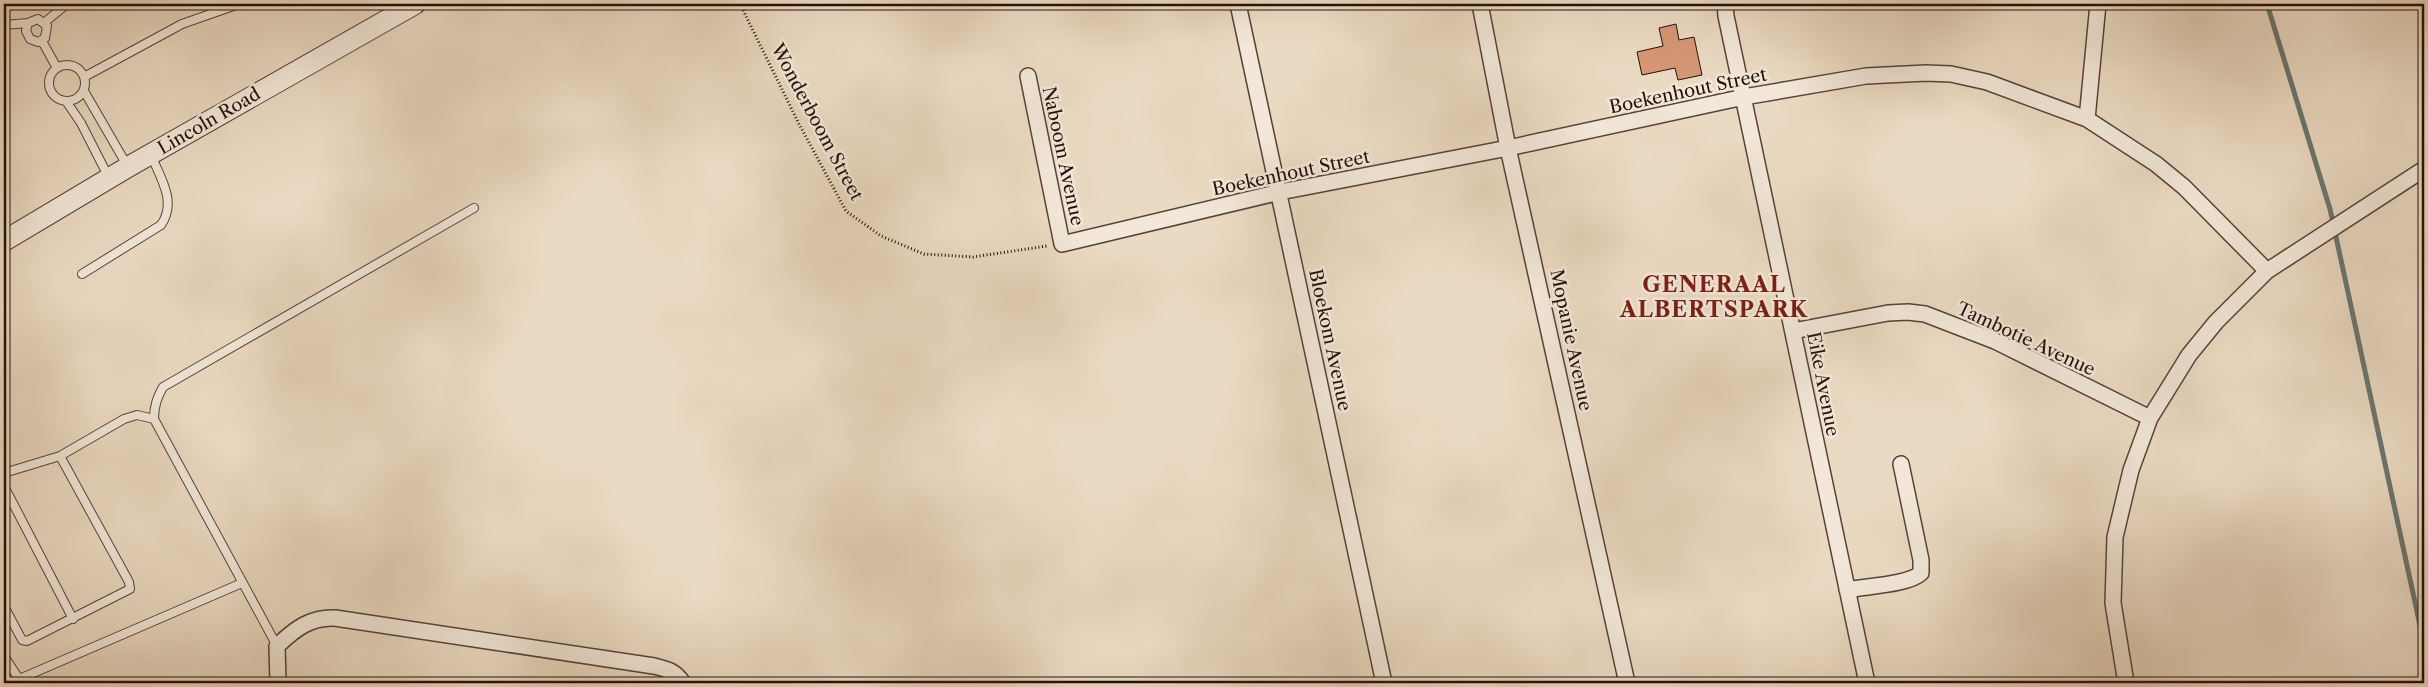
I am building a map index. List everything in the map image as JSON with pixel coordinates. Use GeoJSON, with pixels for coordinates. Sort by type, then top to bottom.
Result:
{"type":"FeatureCollection","features":[{"type":"Feature","properties":{"kind":"street","name":"Lincoln Road"},"geometry":{"type":"LineString","coordinates":[[4,241],[150,154],[415,4]]}},
{"type":"Feature","properties":{"kind":"street","name":"Bloekom Avenue"},"geometry":{"type":"LineString","coordinates":[[1238,4],[1280,192],[1384,683]]}},
{"type":"Feature","properties":{"kind":"street","name":"Mopanie Avenue"},"geometry":{"type":"LineString","coordinates":[[1480,4],[1508,148],[1627,683]]}},
{"type":"Feature","properties":{"kind":"street","name":"Eike Avenue"},"geometry":{"type":"LineString","coordinates":[[1726,4],[1867,683]]}},
{"type":"Feature","properties":{"kind":"street"},"geometry":{"type":"LineString","coordinates":[[2087,119],[2098,4]]}},
{"type":"Feature","properties":{"kind":"street","name":"Boekenhout Street"},"geometry":{"type":"LineString","coordinates":[[1062,244],[1280,192],[1508,148],[1744,97],[1866,76],[1905,72],[1951,74],[1987,82],[2087,119],[2148,159],[2184,187],[2267,271]]}},
{"type":"Feature","properties":{"kind":"street","name":"Naboom Avenue"},"geometry":{"type":"LineString","coordinates":[[1028,76],[1062,244]]}},
{"type":"Feature","properties":{"kind":"street"},"geometry":{"type":"LineString","coordinates":[[2126,683],[2113,603],[2115,536],[2130,470],[2150,418],[2189,355],[2216,322],[2267,271],[2424,169]]}},
{"type":"Feature","properties":{"kind":"street","name":"Tambotie Avenue"},"geometry":{"type":"LineString","coordinates":[[1794,331],[1888,313],[1908,312],[1925,314],[1995,341],[2150,418]]}},
{"type":"Feature","properties":{"kind":"street"},"geometry":{"type":"LineString","coordinates":[[1847,590],[1897,582],[1917,577],[1922,573],[1901,464]]}},
{"type":"Feature","properties":{"kind":"street"},"geometry":{"type":"LineString","coordinates":[[278,683],[277,646],[294,630],[321,618],[335,618],[654,666],[670,670],[683,683]]}},
{"type":"Feature","properties":{"kind":"lane"},"geometry":{"type":"LineString","coordinates":[[45,22],[67,4]]}},
{"type":"Feature","properties":{"kind":"lane"},"geometry":{"type":"LineString","coordinates":[[84,77],[182,24],[239,4]]}},
{"type":"Feature","properties":{"kind":"lane"},"geometry":{"type":"LineString","coordinates":[[4,25],[28,23],[38,19],[45,22]]}},
{"type":"Feature","properties":{"kind":"lane"},"geometry":{"type":"LineString","coordinates":[[28,23],[27,36],[34,41],[42,41],[48,34],[45,22]]}},
{"type":"Feature","properties":{"kind":"lane"},"geometry":{"type":"LineString","coordinates":[[42,41],[57,68]]}},
{"type":"Feature","properties":{"kind":"lane"},"geometry":{"type":"LineString","coordinates":[[109,178],[81,123],[66,102],[55,96],[49,85],[57,68],[63,66],[76,67],[84,77],[84,91],[128,167]]}},
{"type":"Feature","properties":{"kind":"lane"},"geometry":{"type":"LineString","coordinates":[[66,102],[74,100],[84,91]]}},
{"type":"Feature","properties":{"kind":"lane"},"geometry":{"type":"LineString","coordinates":[[82,274],[161,225],[165,219],[168,213],[168,197],[150,154]]}},
{"type":"Feature","properties":{"kind":"lane"},"geometry":{"type":"LineString","coordinates":[[277,646],[154,419],[154,408],[163,387],[474,208]]}},
{"type":"Feature","properties":{"kind":"lane"},"geometry":{"type":"LineString","coordinates":[[4,473],[60,456],[124,419],[137,415],[154,419]]}},
{"type":"Feature","properties":{"kind":"lane"},"geometry":{"type":"LineString","coordinates":[[4,606],[22,640],[26,641],[73,620],[130,589],[129,582],[60,456]]}},
{"type":"Feature","properties":{"kind":"lane"},"geometry":{"type":"LineString","coordinates":[[4,486],[73,620]]}},
{"type":"Feature","properties":{"kind":"lane"},"geometry":{"type":"LineString","coordinates":[[10,683],[242,583]]}},
{"type":"Feature","properties":{"kind":"lane"},"geometry":{"type":"LineString","coordinates":[[4,656],[19,679]]}},
{"type":"Feature","properties":{"kind":"path","name":"Wonderboom Street"},"geometry":{"type":"LineString","coordinates":[[740,4],[799,124],[846,211],[881,236],[924,254],[973,257],[1062,244]]}},
{"type":"Feature","properties":{"kind":"building"},"geometry":{"type":"Polygon","coordinates":[[[1676,24],[1679,40],[1694,37],[1702,75],[1678,80],[1675,68],[1642,75],[1637,52],[1663,46],[1659,28],[1676,24]]]}},
{"type":"Feature","properties":{"kind":"waterway"},"geometry":{"type":"LineString","coordinates":[[2267,4],[2330,209],[2424,644]]}},
{"type":"Feature","properties":{"kind":"district","name":"GENERAAL ALBERTSPARK"},"geometry":{"type":"Point","coordinates":[1714,296]}}]}
